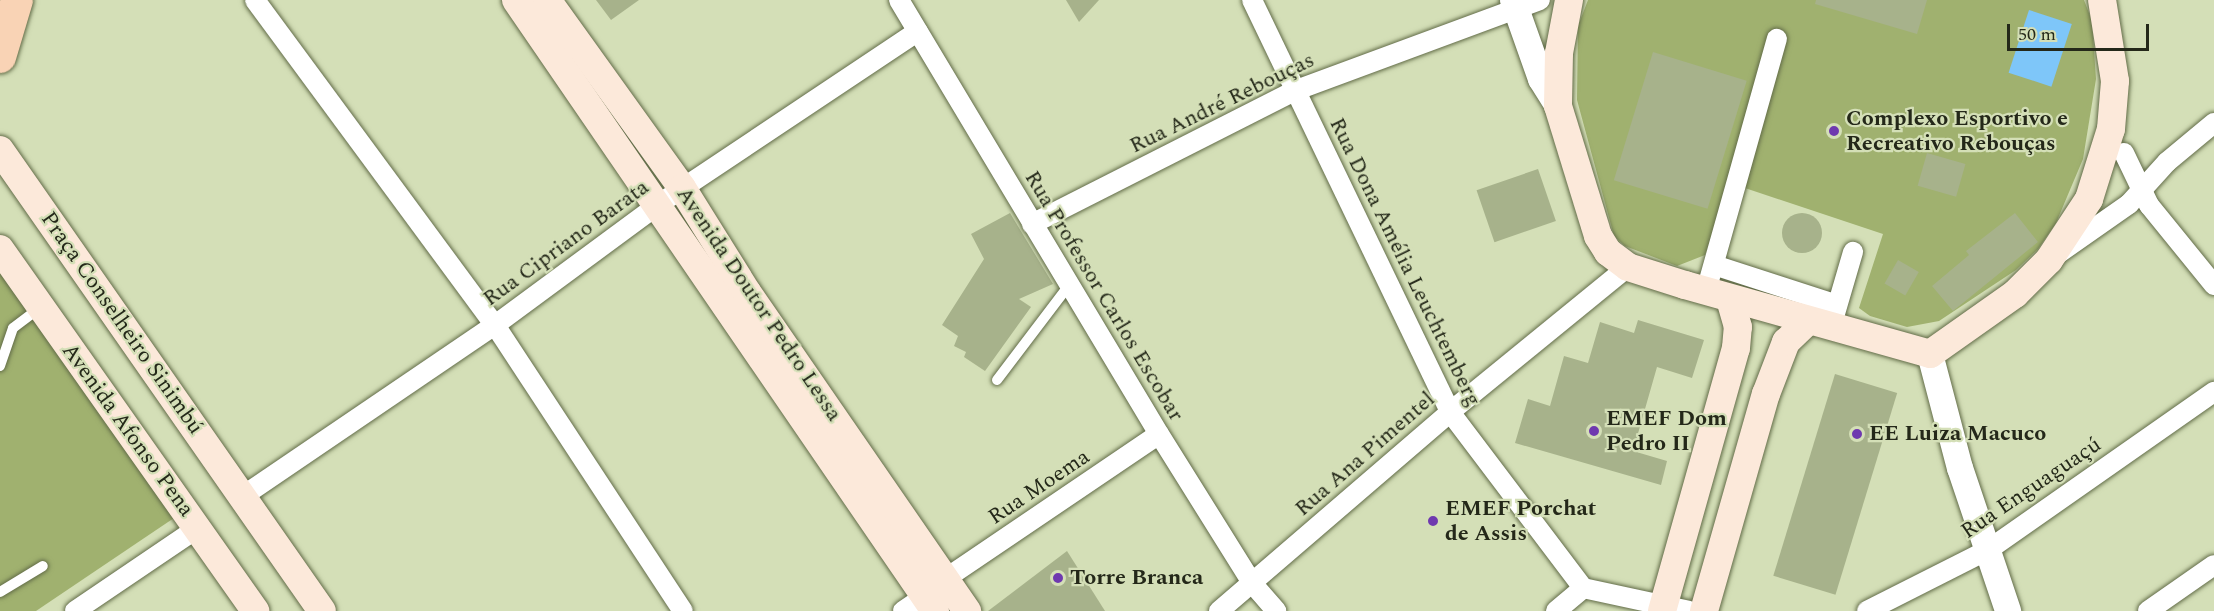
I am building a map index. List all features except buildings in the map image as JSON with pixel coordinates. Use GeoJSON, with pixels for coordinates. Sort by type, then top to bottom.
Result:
{"type":"FeatureCollection","features":[{"type":"Feature","properties":{"kind":"main road"},"geometry":{"type":"LineString","coordinates":[[0,57],[17,0]]}},
{"type":"Feature","properties":{"kind":"main road","name":"Avenida Doutor Pedro Lessa"},"geometry":{"type":"LineString","coordinates":[[516,0],[659,204],[927,599],[967,611]]}},
{"type":"Feature","properties":{"kind":"main road","name":"Avenida Doutor Pedro Lessa"},"geometry":{"type":"LineString","coordinates":[[547,0],[682,188],[747,292],[927,599]]}},
{"type":"Feature","properties":{"kind":"main road"},"geometry":{"type":"LineString","coordinates":[[1569,0],[1559,53],[1558,106],[1598,236],[1608,252],[1628,267],[1718,295],[1825,318],[1930,354],[2015,294],[2049,260],[2089,199],[2118,141],[2115,81],[2102,0]]}},
{"type":"Feature","properties":{"kind":"main road","name":"Praça Conselheiro Sinimbú"},"geometry":{"type":"LineString","coordinates":[[0,150],[322,611]]}},
{"type":"Feature","properties":{"kind":"main road","name":"Avenida Afonso Pena"},"geometry":{"type":"LineString","coordinates":[[0,249],[40,308],[199,526],[255,611]]}},
{"type":"Feature","properties":{"kind":"main road"},"geometry":{"type":"LineString","coordinates":[[1672,608],[1736,348],[1738,327],[1718,295]]}},
{"type":"Feature","properties":{"kind":"main road"},"geometry":{"type":"LineString","coordinates":[[1704,611],[1750,445],[1786,342],[1825,318]]}},
{"type":"Feature","properties":{"kind":"main road"},"geometry":{"type":"LineString","coordinates":[[1736,348],[1779,362]]}},
{"type":"Feature","properties":{"kind":"street"},"geometry":{"type":"LineString","coordinates":[[255,0],[495,325],[683,611]]}},
{"type":"Feature","properties":{"kind":"street","name":"Rua Professor Carlos Escobar"},"geometry":{"type":"LineString","coordinates":[[899,0],[1159,434],[1252,583],[1276,611]]}},
{"type":"Feature","properties":{"kind":"street","name":"Rua Dona Amélia Leuchtemberg"},"geometry":{"type":"LineString","coordinates":[[1252,0],[1450,412],[1583,588]]}},
{"type":"Feature","properties":{"kind":"street","name":"Rua André Rebouças"},"geometry":{"type":"LineString","coordinates":[[1032,224],[1294,91],[1515,5],[1540,0]]}},
{"type":"Feature","properties":{"kind":"street"},"geometry":{"type":"LineString","coordinates":[[1515,5],[1541,79],[1558,106]]}},
{"type":"Feature","properties":{"kind":"street","name":"Rua Cipriano Barata"},"geometry":{"type":"LineString","coordinates":[[243,496],[495,325],[682,188],[918,31]]}},
{"type":"Feature","properties":{"kind":"street"},"geometry":{"type":"LineString","coordinates":[[1718,295],[1714,265],[1777,39]]}},
{"type":"Feature","properties":{"kind":"street"},"geometry":{"type":"LineString","coordinates":[[2049,260],[2137,184],[2214,123]]}},
{"type":"Feature","properties":{"kind":"street"},"geometry":{"type":"LineString","coordinates":[[2118,141],[2137,184],[2184,252],[2214,285]]}},
{"type":"Feature","properties":{"kind":"street"},"geometry":{"type":"LineString","coordinates":[[2137,184],[2167,162]]}},
{"type":"Feature","properties":{"kind":"street"},"geometry":{"type":"LineString","coordinates":[[1714,265],[1825,318],[1853,252]]}},
{"type":"Feature","properties":{"kind":"street","name":"Rua Ana Pimentel"},"geometry":{"type":"LineString","coordinates":[[1219,611],[1450,412],[1628,267]]}},
{"type":"Feature","properties":{"kind":"street"},"geometry":{"type":"LineString","coordinates":[[1930,354],[1960,468],[2008,611]]}},
{"type":"Feature","properties":{"kind":"street","name":"Rua Enguaguaçú"},"geometry":{"type":"LineString","coordinates":[[1867,611],[1988,550],[2214,392]]}},
{"type":"Feature","properties":{"kind":"street","name":"Rua Moema"},"geometry":{"type":"LineString","coordinates":[[927,599],[1159,434]]}},
{"type":"Feature","properties":{"kind":"street"},"geometry":{"type":"LineString","coordinates":[[75,611],[199,526]]}},
{"type":"Feature","properties":{"kind":"street"},"geometry":{"type":"LineString","coordinates":[[2148,611],[2214,565]]}},
{"type":"Feature","properties":{"kind":"street"},"geometry":{"type":"LineString","coordinates":[[1556,611],[1583,588],[1672,608]]}},
{"type":"Feature","properties":{"kind":"lane"},"geometry":{"type":"LineString","coordinates":[[998,380],[1069,285]]}},
{"type":"Feature","properties":{"kind":"lane"},"geometry":{"type":"LineString","coordinates":[[0,366],[13,328],[40,308]]}},
{"type":"Feature","properties":{"kind":"lane"},"geometry":{"type":"LineString","coordinates":[[0,592],[43,566]]}},
{"type":"Feature","properties":{"kind":"green space","name":"Complexo Esportivo e Recreativo Rebouças"},"geometry":{"type":"Polygon","coordinates":[[[1588,0],[2084,0],[2092,21],[2096,79],[2083,159],[2056,223],[2038,249],[2016,270],[1939,321],[1907,327],[1870,316],[1859,308],[1883,234],[1730,183],[1705,255],[1677,266],[1625,246],[1614,236],[1577,100],[1578,26],[1588,0]]]}},
{"type":"Feature","properties":{"kind":"green space"},"geometry":{"type":"Polygon","coordinates":[[[0,273],[174,518],[36,611],[0,611],[0,273]]]}},
{"type":"Feature","properties":{"kind":"water"},"geometry":{"type":"Polygon","coordinates":[[[2029,10],[2072,24],[2051,87],[2009,73],[2029,10]]]}},
{"type":"Feature","properties":{"kind":"place","name":"Complexo Esportivo e Recreativo Rebouças"},"geometry":{"type":"Point","coordinates":[1834,131]}},
{"type":"Feature","properties":{"kind":"place","name":"EMEF Dom Pedro II"},"geometry":{"type":"Point","coordinates":[1594,431]}},
{"type":"Feature","properties":{"kind":"place","name":"EE Luiza Macuco"},"geometry":{"type":"Point","coordinates":[1857,434]}},
{"type":"Feature","properties":{"kind":"place","name":"EMEF Porchat de Assis"},"geometry":{"type":"Point","coordinates":[1433,521]}},
{"type":"Feature","properties":{"kind":"place","name":"Torre Branca"},"geometry":{"type":"Point","coordinates":[1058,578]}}]}
